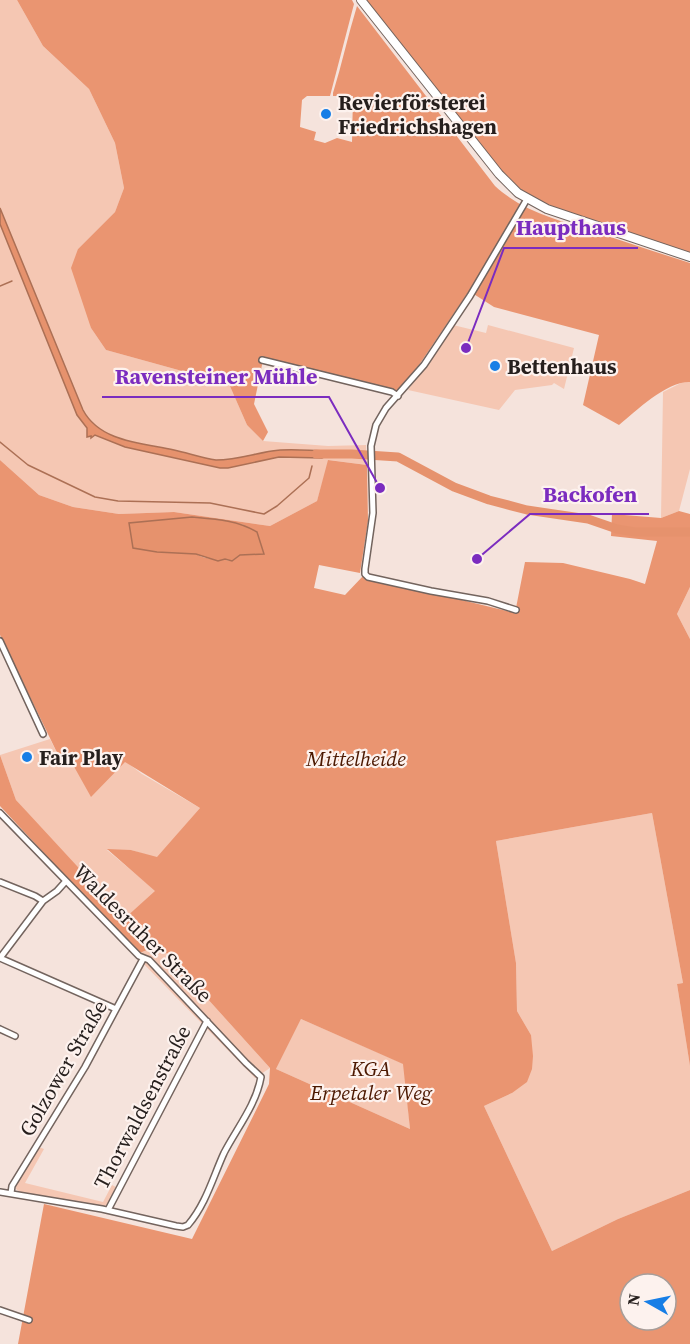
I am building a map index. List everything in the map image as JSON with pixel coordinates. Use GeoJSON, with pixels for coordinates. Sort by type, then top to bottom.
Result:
{"type":"FeatureCollection","features":[{"type":"Feature","properties":{"kind":"main road"},"geometry":{"type":"LineString","coordinates":[[362,0],[499,174],[515,191],[527,200],[547,209],[690,257]]}},
{"type":"Feature","properties":{"kind":"street"},"geometry":{"type":"LineString","coordinates":[[516,610],[488,601],[431,591],[368,577],[365,574],[373,513],[371,448],[379,419],[424,365],[463,306],[527,200]]}},
{"type":"Feature","properties":{"kind":"street"},"geometry":{"type":"LineString","coordinates":[[262,360],[392,392],[398,396]]}},
{"type":"Feature","properties":{"kind":"street"},"geometry":{"type":"LineString","coordinates":[[0,641],[43,734]]}},
{"type":"Feature","properties":{"kind":"street","name":"Waldesruher Straße"},"geometry":{"type":"LineString","coordinates":[[0,813],[143,959],[148,960],[261,1077],[254,1100],[226,1150],[207,1195],[189,1225],[183,1227],[108,1210]]}},
{"type":"Feature","properties":{"kind":"street"},"geometry":{"type":"LineString","coordinates":[[66,881],[43,901],[0,958],[116,1009]]}},
{"type":"Feature","properties":{"kind":"street"},"geometry":{"type":"LineString","coordinates":[[0,882],[43,901]]}},
{"type":"Feature","properties":{"kind":"street","name":"Golzower Straße"},"geometry":{"type":"LineString","coordinates":[[11,1192],[12,1186],[85,1067],[143,959]]}},
{"type":"Feature","properties":{"kind":"street","name":"Thorwaldsenstraße"},"geometry":{"type":"LineString","coordinates":[[108,1210],[207,1021]]}},
{"type":"Feature","properties":{"kind":"street"},"geometry":{"type":"LineString","coordinates":[[0,1029],[15,1036]]}},
{"type":"Feature","properties":{"kind":"street"},"geometry":{"type":"LineString","coordinates":[[0,1192],[11,1192],[108,1210]]}},
{"type":"Feature","properties":{"kind":"street"},"geometry":{"type":"LineString","coordinates":[[0,1310],[29,1320]]}},
{"type":"Feature","properties":{"kind":"green space"},"geometry":{"type":"Polygon","coordinates":[[[0,0],[17,0],[43,46],[89,89],[115,143],[124,188],[115,212],[78,249],[91,328],[106,350],[229,384],[247,425],[263,441],[328,446],[366,445],[367,465],[329,460],[317,501],[270,526],[174,512],[119,514],[73,507],[39,495],[0,460],[0,0]]]}},
{"type":"Feature","properties":{"kind":"green space"},"geometry":{"type":"Polygon","coordinates":[[[17,0],[352,0],[354,4],[330,96],[307,96],[302,100],[300,127],[316,132],[314,140],[325,143],[337,138],[352,142],[353,96],[333,96],[333,93],[357,6],[495,186],[506,195],[543,215],[690,263],[690,382],[681,383],[662,391],[619,425],[583,405],[599,335],[494,307],[469,291],[419,365],[395,394],[263,360],[254,404],[268,432],[263,441],[247,425],[229,384],[106,350],[91,328],[71,268],[78,249],[115,212],[124,188],[115,143],[89,89],[43,46],[17,0]]]}},
{"type":"Feature","properties":{"kind":"green space"},"geometry":{"type":"Polygon","coordinates":[[[365,0],[690,0],[690,255],[534,201],[510,182],[365,0]]]}},
{"type":"Feature","properties":{"kind":"green space"},"geometry":{"type":"Polygon","coordinates":[[[453,325],[486,333],[488,325],[574,348],[564,389],[554,383],[515,390],[499,410],[408,390],[453,325]]]}},
{"type":"Feature","properties":{"kind":"green space"},"geometry":{"type":"Polygon","coordinates":[[[683,382],[690,382],[690,469],[679,511],[661,518],[663,392],[683,382]]]}},
{"type":"Feature","properties":{"kind":"green space","name":"Mittelheide"},"geometry":{"type":"Polygon","coordinates":[[[0,460],[39,495],[73,507],[119,514],[174,512],[270,526],[317,501],[328,460],[367,465],[368,521],[360,573],[319,565],[314,588],[345,595],[363,576],[515,613],[525,562],[563,563],[645,584],[657,541],[611,536],[612,514],[661,518],[679,511],[690,514],[690,587],[677,614],[690,639],[690,1066],[677,984],[683,983],[652,813],[496,841],[516,963],[517,1011],[531,1035],[533,1056],[532,1069],[527,1082],[512,1093],[484,1106],[552,1251],[618,1219],[690,1190],[690,1344],[18,1344],[44,1204],[192,1239],[269,1084],[270,1068],[159,945],[135,955],[115,929],[0,806],[0,755],[16,800],[125,918],[155,891],[107,849],[131,850],[157,857],[200,808],[125,762],[91,797],[72,763],[64,767],[0,635],[0,460]],[[212,519],[196,554],[205,558],[232,561],[240,555],[264,554],[244,525],[212,519]],[[301,1019],[276,1069],[410,1129],[403,1064],[301,1019]]]}},
{"type":"Feature","properties":{"kind":"green space"},"geometry":{"type":"Polygon","coordinates":[[[690,587],[690,639],[677,614],[690,587]]]}},
{"type":"Feature","properties":{"kind":"green space"},"geometry":{"type":"Polygon","coordinates":[[[50,739],[64,767],[72,763],[125,761],[142,774],[200,808],[157,858],[131,850],[107,850],[156,891],[125,918],[16,800],[0,755],[50,739]]]}},
{"type":"Feature","properties":{"kind":"green space"},"geometry":{"type":"Polygon","coordinates":[[[652,813],[683,983],[677,984],[690,1066],[690,1190],[618,1219],[552,1251],[484,1106],[512,1093],[531,1035],[517,1011],[516,963],[496,841],[652,813]]]}},
{"type":"Feature","properties":{"kind":"green space"},"geometry":{"type":"Polygon","coordinates":[[[159,945],[270,1068],[255,1078],[135,955],[159,945]]]}},
{"type":"Feature","properties":{"kind":"green space","name":"KGA Erpetaler Weg"},"geometry":{"type":"Polygon","coordinates":[[[301,1019],[404,1064],[410,1129],[276,1069],[301,1019]]]}},
{"type":"Feature","properties":{"kind":"green space"},"geometry":{"type":"Polygon","coordinates":[[[39,1147],[44,1149],[25,1183],[103,1202],[112,1185],[116,1187],[107,1205],[20,1192],[16,1189],[16,1185],[39,1147]]]}},
{"type":"Feature","properties":{"kind":"shaded area"},"geometry":{"type":"Polygon","coordinates":[[[0,208],[83,410],[90,421],[100,429],[136,443],[216,460],[286,450],[328,451],[328,455],[322,458],[279,457],[220,468],[125,447],[95,435],[91,438],[91,436],[87,437],[87,428],[77,415],[0,224],[0,208]]]}},
{"type":"Feature","properties":{"kind":"shaded area"},"geometry":{"type":"Polygon","coordinates":[[[192,517],[226,521],[257,532],[264,554],[240,555],[232,561],[225,559],[218,561],[196,554],[133,548],[129,523],[192,517]]]}},
{"type":"Feature","properties":{"kind":"waterway"},"geometry":{"type":"LineString","coordinates":[[0,286],[12,281]]}},
{"type":"Feature","properties":{"kind":"waterway"},"geometry":{"type":"LineString","coordinates":[[0,442],[28,465],[95,497],[118,501],[210,503],[264,514],[277,506],[309,478],[312,466]]}},
{"type":"Feature","properties":{"kind":"waterway"},"geometry":{"type":"LineString","coordinates":[[316,454],[398,457],[454,487],[489,500],[527,510],[588,519],[617,529],[635,532],[690,532]]}},
{"type":"Feature","properties":{"kind":"place","name":"Revierförsterei Friedrichshagen"},"geometry":{"type":"Point","coordinates":[326,114]}},
{"type":"Feature","properties":{"kind":"place","name":"Haupthaus"},"geometry":{"type":"Point","coordinates":[466,348]}},
{"type":"Feature","properties":{"kind":"place","name":"Bettenhaus"},"geometry":{"type":"Point","coordinates":[495,366]}},
{"type":"Feature","properties":{"kind":"place","name":"Ravensteiner Mühle"},"geometry":{"type":"Point","coordinates":[380,488]}},
{"type":"Feature","properties":{"kind":"place","name":"Backofen"},"geometry":{"type":"Point","coordinates":[477,559]}},
{"type":"Feature","properties":{"kind":"place","name":"Fair Play"},"geometry":{"type":"Point","coordinates":[27,757]}}]}
